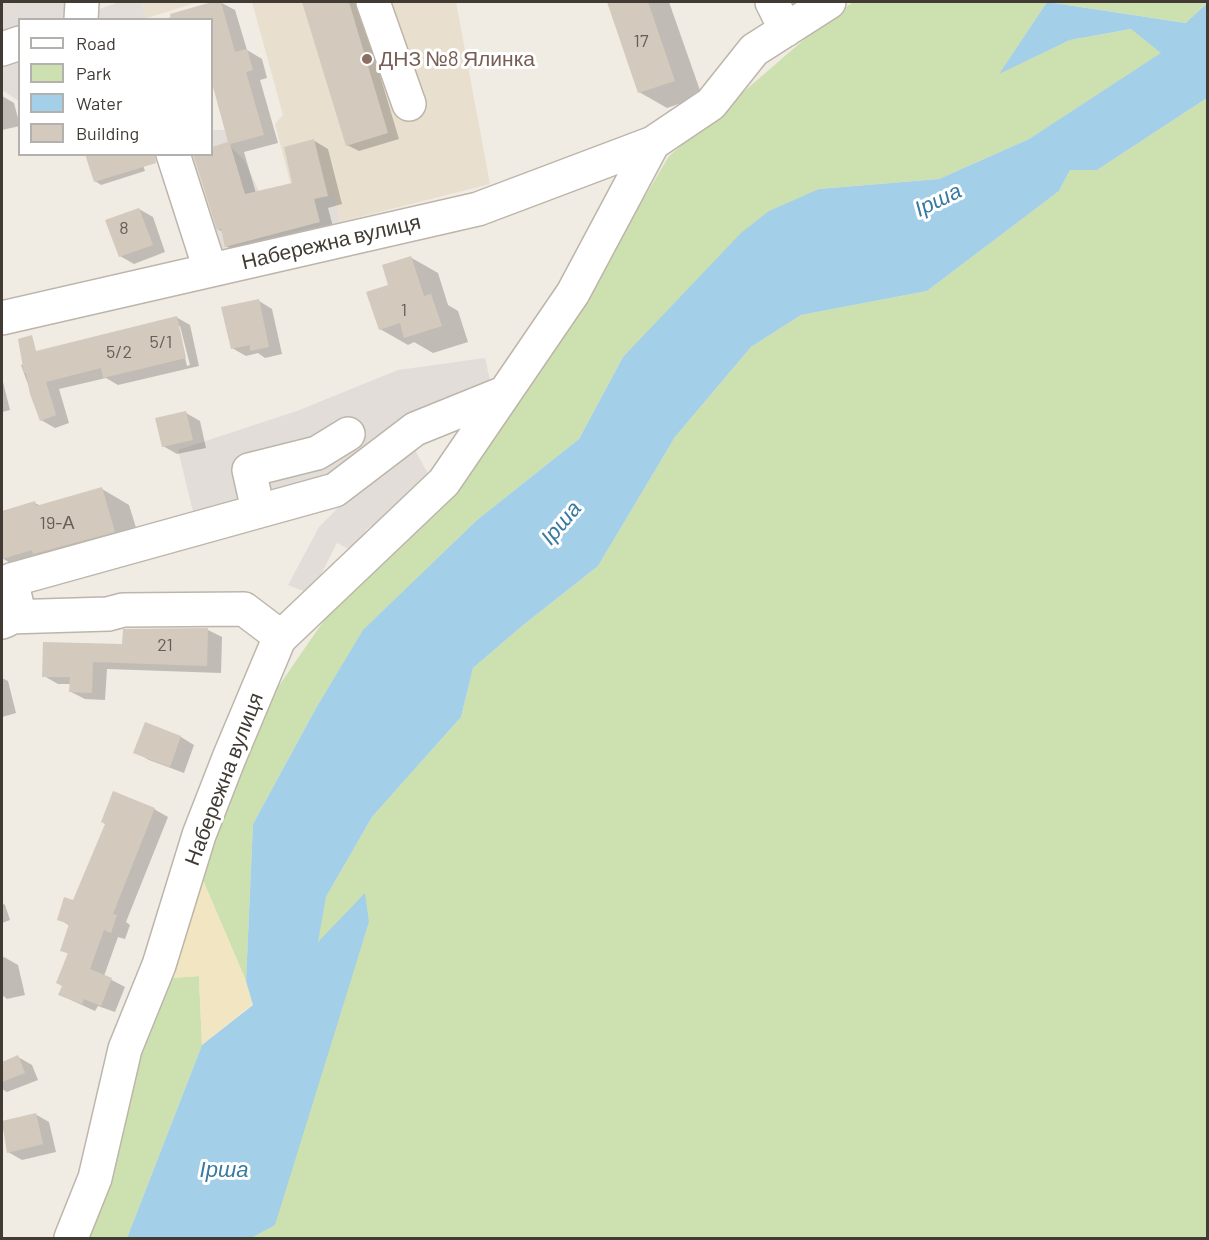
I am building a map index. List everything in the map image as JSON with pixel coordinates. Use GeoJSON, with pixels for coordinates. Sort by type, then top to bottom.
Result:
{"type":"FeatureCollection","features":[{"type":"Feature","properties":{"kind":"street"},"geometry":{"type":"LineString","coordinates":[[81,18],[82,2]]}},
{"type":"Feature","properties":{"kind":"street"},"geometry":{"type":"LineString","coordinates":[[372,2],[409,104]]}},
{"type":"Feature","properties":{"kind":"street","name":"Набережна вулиця"},"geometry":{"type":"LineString","coordinates":[[2,318],[478,209],[653,143],[711,104],[779,16],[829,2]]}},
{"type":"Feature","properties":{"kind":"street"},"geometry":{"type":"LineString","coordinates":[[2,50],[18,44]]}},
{"type":"Feature","properties":{"kind":"street","name":"Набережна вулиця"},"geometry":{"type":"LineString","coordinates":[[71,1239],[95,1178],[125,1049],[159,965],[199,835],[281,637],[444,482],[573,293],[653,143]]}},
{"type":"Feature","properties":{"kind":"street"},"geometry":{"type":"LineString","coordinates":[[174,156],[210,269]]}},
{"type":"Feature","properties":{"kind":"street"},"geometry":{"type":"LineString","coordinates":[[5,620],[17,604],[11,580],[335,490],[415,429],[504,393]]}},
{"type":"Feature","properties":{"kind":"street"},"geometry":{"type":"LineString","coordinates":[[258,510],[249,470],[317,453],[348,434]]}},
{"type":"Feature","properties":{"kind":"street"},"geometry":{"type":"LineString","coordinates":[[317,453],[335,490]]}},
{"type":"Feature","properties":{"kind":"street"},"geometry":{"type":"LineString","coordinates":[[5,620],[108,614],[123,610],[244,609],[281,637]]}},
{"type":"Feature","properties":{"kind":"shaded area"},"geometry":{"type":"Polygon","coordinates":[[[2,2],[93,2],[97,10],[119,2],[141,2],[147,18],[18,18],[18,100],[2,90],[2,2]]]}},
{"type":"Feature","properties":{"kind":"shaded area"},"geometry":{"type":"Polygon","coordinates":[[[141,2],[198,2],[147,18],[141,2]]]}},
{"type":"Feature","properties":{"kind":"shaded area","name":"ДНЗ №8 Ялинка"},"geometry":{"type":"Polygon","coordinates":[[[252,2],[456,2],[490,184],[340,222],[335,196],[296,205],[275,124],[283,115],[252,2]]]}},
{"type":"Feature","properties":{"kind":"shaded area"},"geometry":{"type":"Polygon","coordinates":[[[213,130],[225,130],[229,145],[244,160],[259,191],[335,196],[340,222],[220,250],[189,156],[213,156],[213,130]]]}},
{"type":"Feature","properties":{"kind":"shaded area"},"geometry":{"type":"Polygon","coordinates":[[[485,358],[492,389],[332,479],[194,516],[178,450],[297,411],[398,370],[485,358]]]}},
{"type":"Feature","properties":{"kind":"shaded area"},"geometry":{"type":"Polygon","coordinates":[[[415,450],[431,479],[409,500],[367,529],[353,551],[337,543],[311,594],[288,585],[319,527],[361,485],[415,450]]]}},
{"type":"Feature","properties":{"kind":"green space"},"geometry":{"type":"Polygon","coordinates":[[[853,2],[1047,2],[1000,73],[1070,40],[1132,29],[1162,53],[1029,139],[939,179],[819,189],[623,357],[579,439],[477,520],[363,631],[316,708],[253,824],[246,981],[202,878],[249,729],[336,603],[498,426],[548,359],[669,156],[814,31],[853,2]]]}},
{"type":"Feature","properties":{"kind":"green space"},"geometry":{"type":"Polygon","coordinates":[[[1047,2],[1207,2],[1187,23],[1047,2]]]}},
{"type":"Feature","properties":{"kind":"green space"},"geometry":{"type":"Polygon","coordinates":[[[1207,98],[1207,1238],[251,1238],[350,981],[369,922],[317,942],[326,897],[372,817],[461,717],[473,668],[598,566],[675,437],[751,347],[801,315],[927,291],[1059,191],[1070,170],[1097,170],[1207,98]]]}},
{"type":"Feature","properties":{"kind":"green space"},"geometry":{"type":"Polygon","coordinates":[[[199,976],[202,1045],[127,1238],[72,1238],[157,979],[199,976]]]}},
{"type":"Feature","properties":{"kind":"sand"},"geometry":{"type":"Polygon","coordinates":[[[202,878],[246,981],[253,1004],[202,1045],[199,976],[157,979],[202,878]]]}},
{"type":"Feature","properties":{"kind":"water","name":"Ірша"},"geometry":{"type":"Polygon","coordinates":[[[1047,2],[1186,23],[1207,3],[1207,98],[1097,170],[1070,170],[1059,191],[927,291],[801,315],[751,347],[675,437],[598,566],[473,668],[461,717],[372,817],[326,897],[318,942],[365,893],[369,922],[275,1225],[251,1238],[127,1238],[202,1045],[253,1005],[246,981],[253,824],[316,708],[363,630],[477,520],[579,439],[623,357],[741,233],[769,211],[819,189],[939,179],[1029,139],[1161,53],[1131,29],[1070,40],[999,74],[1047,2]]]}},
{"type":"Feature","properties":{"kind":"building"},"geometry":{"type":"Polygon","coordinates":[[[212,2],[221,2],[235,52],[247,49],[253,70],[246,72],[264,135],[230,144],[245,194],[292,183],[284,147],[314,139],[328,196],[314,199],[320,222],[225,247],[221,229],[217,230],[194,156],[213,156],[213,147],[228,142],[213,87],[213,18],[171,18],[170,14],[212,2]]]}},
{"type":"Feature","properties":{"kind":"building"},"geometry":{"type":"Polygon","coordinates":[[[302,2],[349,2],[388,133],[346,146],[302,2]]]}},
{"type":"Feature","properties":{"kind":"building"},"geometry":{"type":"Polygon","coordinates":[[[607,2],[648,2],[675,81],[638,93],[607,2]]]}},
{"type":"Feature","properties":{"kind":"building"},"geometry":{"type":"Polygon","coordinates":[[[86,156],[155,156],[156,163],[94,182],[86,156]]]}},
{"type":"Feature","properties":{"kind":"building"},"geometry":{"type":"Polygon","coordinates":[[[139,208],[153,245],[119,257],[105,220],[139,208]]]}},
{"type":"Feature","properties":{"kind":"building"},"geometry":{"type":"Polygon","coordinates":[[[411,256],[424,296],[431,294],[442,326],[404,338],[400,323],[379,330],[366,292],[388,285],[382,265],[411,256]]]}},
{"type":"Feature","properties":{"kind":"building"},"geometry":{"type":"Polygon","coordinates":[[[259,299],[269,347],[250,351],[250,345],[231,349],[221,307],[259,299]]]}},
{"type":"Feature","properties":{"kind":"building"},"geometry":{"type":"Polygon","coordinates":[[[177,316],[186,358],[103,378],[101,368],[46,382],[56,415],[40,421],[30,394],[26,373],[24,373],[18,339],[32,335],[36,351],[177,316]]]}},
{"type":"Feature","properties":{"kind":"building"},"geometry":{"type":"Polygon","coordinates":[[[186,411],[193,440],[162,447],[155,418],[186,411]]]}},
{"type":"Feature","properties":{"kind":"building"},"geometry":{"type":"Polygon","coordinates":[[[102,487],[115,532],[33,554],[32,550],[2,559],[2,511],[35,501],[36,506],[102,487]]]}},
{"type":"Feature","properties":{"kind":"building"},"geometry":{"type":"Polygon","coordinates":[[[208,628],[207,666],[93,662],[92,693],[69,692],[70,677],[42,677],[43,642],[122,644],[123,629],[208,628]]]}},
{"type":"Feature","properties":{"kind":"building"},"geometry":{"type":"Polygon","coordinates":[[[145,722],[181,736],[170,767],[133,753],[145,722]]]}},
{"type":"Feature","properties":{"kind":"building"},"geometry":{"type":"Polygon","coordinates":[[[113,791],[155,808],[113,914],[117,915],[111,933],[104,930],[90,969],[112,978],[101,1006],[84,999],[82,1004],[58,995],[62,986],[56,983],[68,953],[60,951],[69,924],[57,920],[64,897],[73,900],[105,824],[101,822],[113,791]]]}},
{"type":"Feature","properties":{"kind":"building"},"geometry":{"type":"Polygon","coordinates":[[[18,1055],[25,1073],[2,1082],[2,1062],[18,1055]]]}},
{"type":"Feature","properties":{"kind":"building"},"geometry":{"type":"Polygon","coordinates":[[[36,1113],[43,1144],[7,1153],[2,1121],[36,1113]]]}},
{"type":"Feature","properties":{"kind":"place","name":"ДНЗ №8 Ялинка"},"geometry":{"type":"Point","coordinates":[367,59]}}]}
